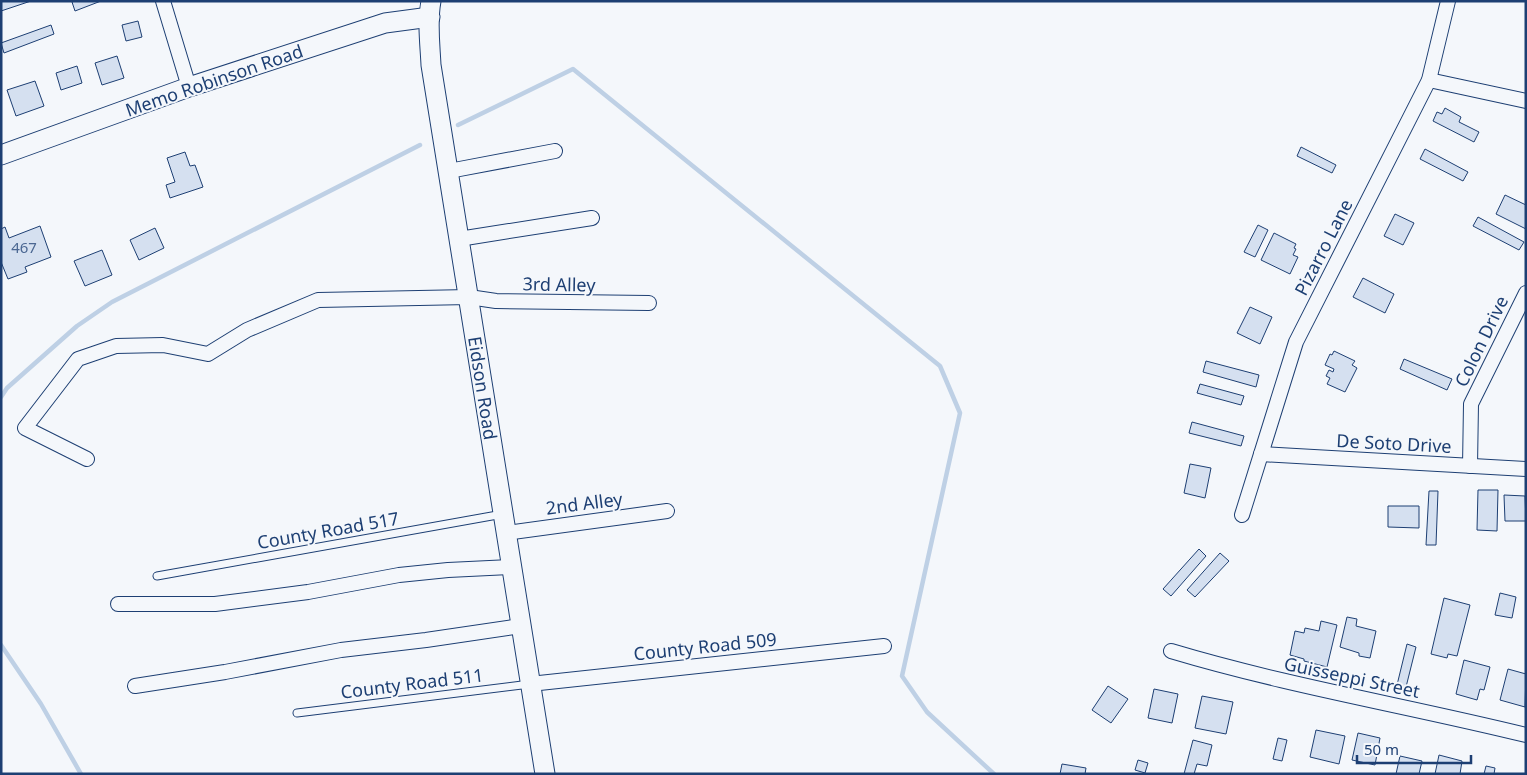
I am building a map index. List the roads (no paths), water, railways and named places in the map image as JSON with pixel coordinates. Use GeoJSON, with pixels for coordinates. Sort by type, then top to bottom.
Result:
{"type":"FeatureCollection","features":[{"type":"Feature","properties":{"kind":"street"},"geometry":{"type":"LineString","coordinates":[[163,1],[189,87]]}},
{"type":"Feature","properties":{"kind":"street","name":"Pizarro Lane"},"geometry":{"type":"LineString","coordinates":[[1242,515],[1296,342],[1429,80],[1448,1]]}},
{"type":"Feature","properties":{"kind":"street","name":"Memo Robinson Road"},"geometry":{"type":"LineString","coordinates":[[2,151],[189,87],[430,9]]}},
{"type":"Feature","properties":{"kind":"street","name":"Eidson Road"},"geometry":{"type":"LineString","coordinates":[[430,9],[429,38],[432,65],[544,774]]}},
{"type":"Feature","properties":{"kind":"street"},"geometry":{"type":"LineString","coordinates":[[1429,80],[1526,101]]}},
{"type":"Feature","properties":{"kind":"street"},"geometry":{"type":"LineString","coordinates":[[449,171],[555,151]]}},
{"type":"Feature","properties":{"kind":"street"},"geometry":{"type":"LineString","coordinates":[[460,239],[592,218]]}},
{"type":"Feature","properties":{"kind":"street","name":"Colon Drive"},"geometry":{"type":"LineString","coordinates":[[1470,466],[1472,404],[1526,294]]}},
{"type":"Feature","properties":{"kind":"street","name":"3rd Alley"},"geometry":{"type":"LineString","coordinates":[[87,459],[25,428],[78,359],[116,346],[164,346],[208,354],[248,330],[318,300],[469,296],[496,301],[649,303]]}},
{"type":"Feature","properties":{"kind":"street","name":"De Soto Drive"},"geometry":{"type":"LineString","coordinates":[[1261,454],[1526,469]]}},
{"type":"Feature","properties":{"kind":"street","name":"2nd Alley"},"geometry":{"type":"LineString","coordinates":[[505,524],[667,511]]}},
{"type":"Feature","properties":{"kind":"street"},"geometry":{"type":"LineString","coordinates":[[118,604],[215,604],[308,592],[399,575],[511,567]]}},
{"type":"Feature","properties":{"kind":"street"},"geometry":{"type":"LineString","coordinates":[[135,686],[225,672],[341,650],[521,626]]}},
{"type":"Feature","properties":{"kind":"street","name":"County Road 509"},"geometry":{"type":"LineString","coordinates":[[530,684],[884,646]]}},
{"type":"Feature","properties":{"kind":"street","name":"Guisseppi Street"},"geometry":{"type":"LineString","coordinates":[[1171,651],[1281,681],[1473,722],[1526,736]]}},
{"type":"Feature","properties":{"kind":"lane","name":"County Road 517"},"geometry":{"type":"LineString","coordinates":[[157,576],[505,524]]}},
{"type":"Feature","properties":{"kind":"lane","name":"County Road 511"},"geometry":{"type":"LineString","coordinates":[[297,713],[530,684]]}},
{"type":"Feature","properties":{"kind":"waterway"},"geometry":{"type":"LineString","coordinates":[[458,125],[573,69],[940,366],[960,413],[902,676],[927,712],[994,774]]}},
{"type":"Feature","properties":{"kind":"waterway"},"geometry":{"type":"LineString","coordinates":[[1,397],[7,388],[77,326],[112,302],[420,145]]}},
{"type":"Feature","properties":{"kind":"waterway"},"geometry":{"type":"LineString","coordinates":[[1,645],[41,704],[81,774]]}}]}
